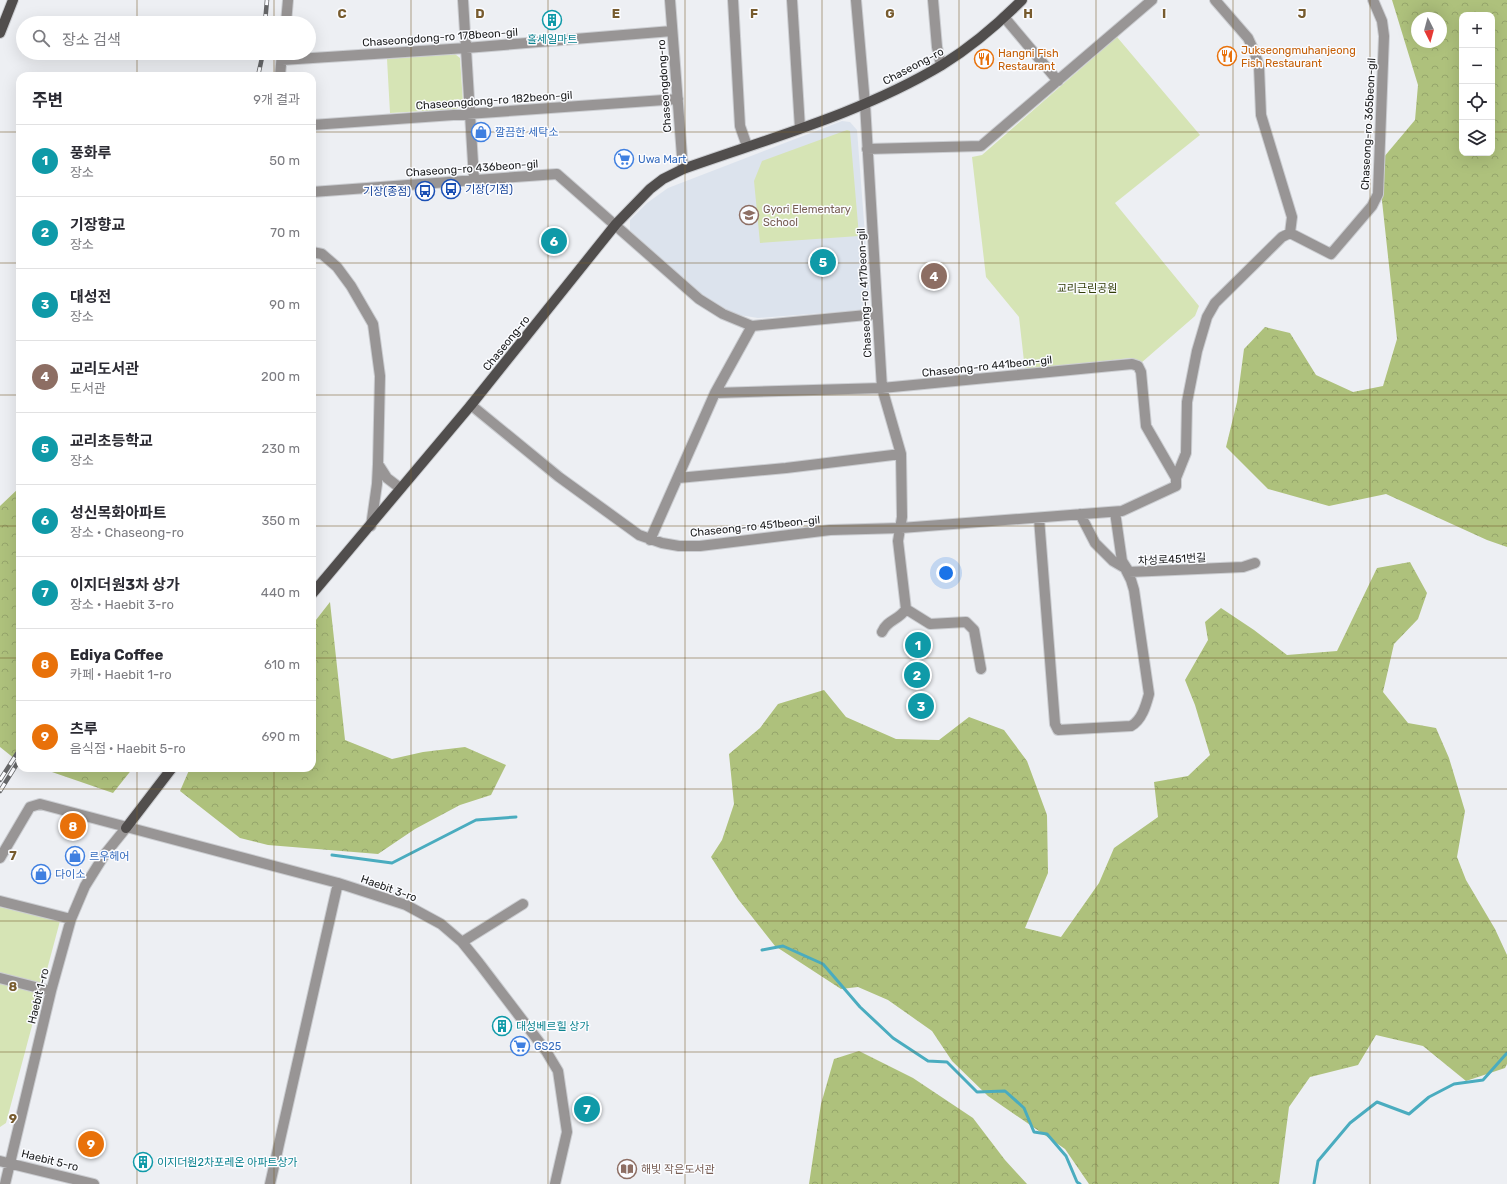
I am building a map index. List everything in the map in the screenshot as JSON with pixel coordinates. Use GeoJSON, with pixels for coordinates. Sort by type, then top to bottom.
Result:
{"type":"FeatureCollection","features":[{"type":"Feature","properties":{"kind":"main road"},"geometry":{"type":"LineString","coordinates":[[0,33],[13,0]]}},
{"type":"Feature","properties":{"kind":"main road","name":"Chaseong-ro"},"geometry":{"type":"LineString","coordinates":[[316,589],[371,526],[400,488],[471,405],[616,224],[650,189],[663,179],[683,169],[865,104],[941,65],[966,49],[1009,9],[1022,0]]}},
{"type":"Feature","properties":{"kind":"main road"},"geometry":{"type":"LineString","coordinates":[[126,828],[169,772]]}},
{"type":"Feature","properties":{"kind":"street"},"geometry":{"type":"LineString","coordinates":[[287,16],[288,0]]}},
{"type":"Feature","properties":{"kind":"street"},"geometry":{"type":"LineString","coordinates":[[463,0],[474,180]]}},
{"type":"Feature","properties":{"kind":"street","name":"Chaseongdong-ro"},"geometry":{"type":"LineString","coordinates":[[670,0],[683,169]]}},
{"type":"Feature","properties":{"kind":"street"},"geometry":{"type":"LineString","coordinates":[[733,0],[740,126],[747,146]]}},
{"type":"Feature","properties":{"kind":"street"},"geometry":{"type":"LineString","coordinates":[[792,0],[800,128]]}},
{"type":"Feature","properties":{"kind":"street","name":"Chaseong-ro 417beon-gil"},"geometry":{"type":"LineString","coordinates":[[856,0],[865,104],[882,388],[901,454],[901,528],[898,541],[906,610]]}},
{"type":"Feature","properties":{"kind":"street"},"geometry":{"type":"LineString","coordinates":[[933,0],[936,47],[941,65]]}},
{"type":"Feature","properties":{"kind":"street"},"geometry":{"type":"LineString","coordinates":[[867,149],[981,146],[1152,0]]}},
{"type":"Feature","properties":{"kind":"street"},"geometry":{"type":"LineString","coordinates":[[1215,0],[1251,43],[1259,66],[1261,115],[1292,217],[1290,233]]}},
{"type":"Feature","properties":{"kind":"street","name":"Chaseong-ro 365beon-gil"},"geometry":{"type":"LineString","coordinates":[[1290,233],[1331,254],[1372,206],[1378,194],[1384,36],[1382,21],[1373,0]]}},
{"type":"Feature","properties":{"kind":"street"},"geometry":{"type":"LineString","coordinates":[[1009,9],[1058,81]]}},
{"type":"Feature","properties":{"kind":"street","name":"Chaseongdong-ro 178beon-gil"},"geometry":{"type":"LineString","coordinates":[[316,55],[466,48],[672,31]]}},
{"type":"Feature","properties":{"kind":"street"},"geometry":{"type":"LineString","coordinates":[[280,72],[282,60]]}},
{"type":"Feature","properties":{"kind":"street","name":"Chaseongdong-ro 182beon-gil"},"geometry":{"type":"LineString","coordinates":[[316,124],[678,99]]}},
{"type":"Feature","properties":{"kind":"street","name":"Chaseong-ro 436beon-gil"},"geometry":{"type":"LineString","coordinates":[[316,192],[557,174],[616,224],[699,300],[723,314],[752,326]]}},
{"type":"Feature","properties":{"kind":"street","name":"Chaseong-ro 451beon-gil"},"geometry":{"type":"LineString","coordinates":[[471,405],[559,477],[639,535],[650,540],[679,546],[700,546],[830,530],[901,528],[1115,512],[1130,509],[1176,486],[1176,478],[1186,453],[1187,402],[1197,351],[1207,317],[1215,303],[1282,237],[1290,233]]}},
{"type":"Feature","properties":{"kind":"street"},"geometry":{"type":"LineString","coordinates":[[316,253],[322,254],[337,267],[351,286],[373,324],[380,376],[377,484],[371,526]]}},
{"type":"Feature","properties":{"kind":"street"},"geometry":{"type":"LineString","coordinates":[[650,540],[715,393],[752,326],[877,314]]}},
{"type":"Feature","properties":{"kind":"street","name":"Chaseong-ro 441beon-gil"},"geometry":{"type":"LineString","coordinates":[[715,393],[882,388],[1132,364],[1138,366],[1141,372],[1146,426],[1176,478]]}},
{"type":"Feature","properties":{"kind":"street"},"geometry":{"type":"LineString","coordinates":[[678,478],[786,468],[901,454]]}},
{"type":"Feature","properties":{"kind":"street"},"geometry":{"type":"LineString","coordinates":[[378,464],[388,478],[400,488]]}},
{"type":"Feature","properties":{"kind":"street","name":"차성로451번길"},"geometry":{"type":"LineString","coordinates":[[1115,512],[1122,561],[1125,568],[1129,572],[1138,573],[1243,567],[1255,563]]}},
{"type":"Feature","properties":{"kind":"street"},"geometry":{"type":"LineString","coordinates":[[1039,518],[1055,724],[1058,730],[1131,726],[1136,724],[1145,708],[1149,694],[1135,598],[1125,568],[1113,561],[1095,543],[1080,514]]}},
{"type":"Feature","properties":{"kind":"street"},"geometry":{"type":"LineString","coordinates":[[882,632],[889,621],[901,617],[906,610],[930,624],[966,622],[974,630],[981,669]]}},
{"type":"Feature","properties":{"kind":"street","name":"Haebit 3-ro"},"geometry":{"type":"LineString","coordinates":[[0,858],[30,808],[40,804],[126,828],[338,882],[406,904],[441,924],[462,942],[546,1052],[558,1071],[567,1132],[555,1184]]}},
{"type":"Feature","properties":{"kind":"street","name":"Haebit 1-ro"},"geometry":{"type":"LineString","coordinates":[[5,1184],[5,1162],[70,919],[85,886],[105,854],[126,828]]}},
{"type":"Feature","properties":{"kind":"street"},"geometry":{"type":"LineString","coordinates":[[270,1184],[338,882]]}},
{"type":"Feature","properties":{"kind":"street"},"geometry":{"type":"LineString","coordinates":[[0,901],[70,919]]}},
{"type":"Feature","properties":{"kind":"street"},"geometry":{"type":"LineString","coordinates":[[462,942],[523,904]]}},
{"type":"Feature","properties":{"kind":"street"},"geometry":{"type":"LineString","coordinates":[[0,978],[51,991]]}},
{"type":"Feature","properties":{"kind":"street","name":"Haebit 5-ro"},"geometry":{"type":"LineString","coordinates":[[5,1162],[56,1179],[94,1184]]}},
{"type":"Feature","properties":{"kind":"shaded area","name":"Gyori Elementary School"},"geometry":{"type":"Polygon","coordinates":[[[842,121],[850,122],[857,130],[870,301],[861,310],[758,318],[733,314],[705,298],[630,234],[630,220],[647,203],[668,188],[842,121]]]}},
{"type":"Feature","properties":{"kind":"green space"},"geometry":{"type":"Polygon","coordinates":[[[1392,0],[1507,0],[1507,547],[1487,540],[1386,494],[1329,506],[1268,489],[1226,447],[1237,402],[1244,349],[1265,327],[1290,333],[1316,375],[1353,392],[1383,386],[1397,339],[1378,164],[1415,120],[1418,85],[1392,0]]]}},
{"type":"Feature","properties":{"kind":"green space","name":"교리근린공원"},"geometry":{"type":"Polygon","coordinates":[[[1117,37],[1200,135],[1115,203],[1199,306],[1195,316],[1141,363],[1130,358],[1025,370],[1019,317],[986,277],[972,157],[982,155],[1117,37]]]}},
{"type":"Feature","properties":{"kind":"green space"},"geometry":{"type":"Polygon","coordinates":[[[455,54],[460,58],[463,103],[456,109],[390,113],[387,59],[455,54]]]}},
{"type":"Feature","properties":{"kind":"green space"},"geometry":{"type":"Polygon","coordinates":[[[847,130],[850,131],[859,236],[760,243],[754,181],[762,161],[847,130]]]}},
{"type":"Feature","properties":{"kind":"green space"},"geometry":{"type":"Polygon","coordinates":[[[16,491],[16,760],[0,747],[0,506],[16,491]]]}},
{"type":"Feature","properties":{"kind":"green space"},"geometry":{"type":"Polygon","coordinates":[[[1410,562],[1427,593],[1418,619],[1394,644],[1383,692],[1408,723],[1436,728],[1449,758],[1465,811],[1457,857],[1466,880],[1495,929],[1507,955],[1507,1064],[1505,1068],[1466,1081],[1423,1046],[1376,1035],[1358,1065],[1310,1077],[1289,1107],[1279,1184],[1089,1184],[1065,1149],[988,1096],[952,1061],[932,1031],[888,1000],[858,987],[841,989],[775,946],[738,899],[711,857],[722,840],[734,804],[729,754],[760,728],[778,704],[824,690],[846,717],[896,739],[939,740],[969,717],[1004,730],[1027,761],[1047,815],[1048,873],[1025,928],[1061,937],[1099,883],[1114,848],[1158,817],[1154,782],[1188,776],[1210,755],[1195,705],[1185,680],[1208,640],[1205,622],[1221,608],[1254,630],[1287,655],[1337,651],[1377,568],[1410,562]]]}},
{"type":"Feature","properties":{"kind":"green space"},"geometry":{"type":"Polygon","coordinates":[[[330,602],[345,740],[392,759],[423,752],[465,747],[506,765],[491,795],[460,805],[415,829],[378,854],[268,845],[240,838],[180,791],[188,772],[316,772],[316,620],[330,602]]]}},
{"type":"Feature","properties":{"kind":"green space"},"geometry":{"type":"Polygon","coordinates":[[[52,772],[130,772],[113,793],[52,772]]]}},
{"type":"Feature","properties":{"kind":"green space"},"geometry":{"type":"Polygon","coordinates":[[[0,907],[60,921],[6,1123],[0,1127],[0,907]]]}},
{"type":"Feature","properties":{"kind":"green space"},"geometry":{"type":"Polygon","coordinates":[[[859,1051],[913,1078],[973,1118],[1005,1160],[1027,1184],[809,1184],[821,1104],[834,1059],[859,1051]]]}},
{"type":"Feature","properties":{"kind":"waterway"},"geometry":{"type":"LineString","coordinates":[[332,855],[392,863],[476,820],[516,817]]}},
{"type":"Feature","properties":{"kind":"waterway"},"geometry":{"type":"LineString","coordinates":[[762,950],[783,946],[823,964],[860,1007],[893,1038],[928,1061],[947,1062],[977,1092],[1005,1091],[1024,1108],[1034,1132],[1047,1134],[1066,1156],[1077,1182],[1080,1184]]}},
{"type":"Feature","properties":{"kind":"waterway"},"geometry":{"type":"LineString","coordinates":[[1314,1184],[1318,1161],[1350,1123],[1377,1102],[1409,1114],[1429,1097],[1454,1084],[1483,1080],[1507,1053]]}},
{"type":"Feature","properties":{"kind":"railway"},"geometry":{"type":"LineString","coordinates":[[266,16],[267,0]]}},
{"type":"Feature","properties":{"kind":"railway"},"geometry":{"type":"LineString","coordinates":[[259,72],[261,60]]}},
{"type":"Feature","properties":{"kind":"railway"},"geometry":{"type":"LineString","coordinates":[[0,780],[16,755]]}},
{"type":"Feature","properties":{"kind":"railway"},"geometry":{"type":"LineString","coordinates":[[0,791],[16,765]]}},
{"type":"Feature","properties":{"kind":"place","name":"홀세일마트"},"geometry":{"type":"Point","coordinates":[552,20]}},
{"type":"Feature","properties":{"kind":"place","name":"Jukseongmuhanjeong Fish Restaurant"},"geometry":{"type":"Point","coordinates":[1227,56]}},
{"type":"Feature","properties":{"kind":"place","name":"Hangni Fish Restaurant"},"geometry":{"type":"Point","coordinates":[984,59]}},
{"type":"Feature","properties":{"kind":"place","name":"깔끔한 세탁소"},"geometry":{"type":"Point","coordinates":[481,132]}},
{"type":"Feature","properties":{"kind":"place","name":"Uwa Mart"},"geometry":{"type":"Point","coordinates":[624,159]}},
{"type":"Feature","properties":{"kind":"place","name":"기장(기점)"},"geometry":{"type":"Point","coordinates":[451,189]}},
{"type":"Feature","properties":{"kind":"place","name":"기장(종점)"},"geometry":{"type":"Point","coordinates":[425,191]}},
{"type":"Feature","properties":{"kind":"place","name":"Gyori Elementary School"},"geometry":{"type":"Point","coordinates":[749,215]}},
{"type":"Feature","properties":{"kind":"place","name":"성신목화아파트"},"geometry":{"type":"Point","coordinates":[554,241]}},
{"type":"Feature","properties":{"kind":"place","name":"교리초등학교"},"geometry":{"type":"Point","coordinates":[823,262]}},
{"type":"Feature","properties":{"kind":"place","name":"교리도서관"},"geometry":{"type":"Point","coordinates":[934,276]}},
{"type":"Feature","properties":{"kind":"place","name":"풍화루"},"geometry":{"type":"Point","coordinates":[918,645]}},
{"type":"Feature","properties":{"kind":"place","name":"기장향교"},"geometry":{"type":"Point","coordinates":[917,675]}},
{"type":"Feature","properties":{"kind":"place","name":"대성전"},"geometry":{"type":"Point","coordinates":[921,706]}},
{"type":"Feature","properties":{"kind":"place","name":"Ediya Coffee"},"geometry":{"type":"Point","coordinates":[73,826]}},
{"type":"Feature","properties":{"kind":"place","name":"르우헤어"},"geometry":{"type":"Point","coordinates":[75,856]}},
{"type":"Feature","properties":{"kind":"place","name":"다이소"},"geometry":{"type":"Point","coordinates":[41,874]}},
{"type":"Feature","properties":{"kind":"place","name":"대성베르힐 상가"},"geometry":{"type":"Point","coordinates":[502,1026]}},
{"type":"Feature","properties":{"kind":"place","name":"GS25"},"geometry":{"type":"Point","coordinates":[520,1046]}},
{"type":"Feature","properties":{"kind":"place","name":"이지더원3차 상가"},"geometry":{"type":"Point","coordinates":[587,1109]}},
{"type":"Feature","properties":{"kind":"place","name":"츠루"},"geometry":{"type":"Point","coordinates":[91,1144]}},
{"type":"Feature","properties":{"kind":"place","name":"이지더원2차포레온 아파트상가"},"geometry":{"type":"Point","coordinates":[143,1162]}},
{"type":"Feature","properties":{"kind":"place","name":"해빛 작은도서관"},"geometry":{"type":"Point","coordinates":[627,1169]}}]}
